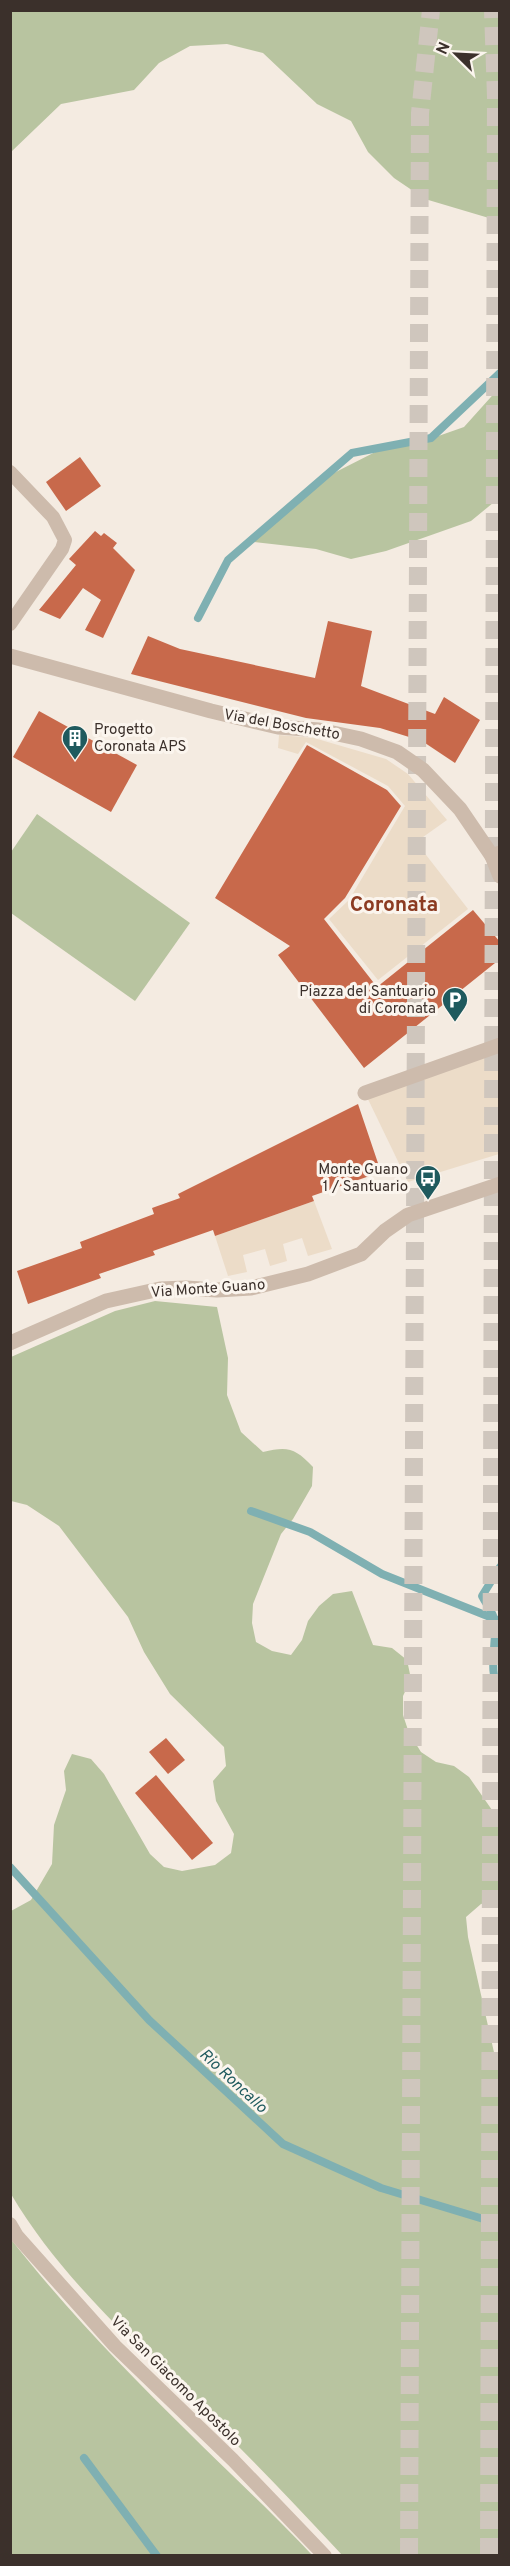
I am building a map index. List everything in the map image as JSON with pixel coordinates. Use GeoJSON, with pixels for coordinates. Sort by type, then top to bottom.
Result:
{"type":"FeatureCollection","features":[{"type":"Feature","properties":{"kind":"street","name":"Via del Boschetto"},"geometry":{"type":"LineString","coordinates":[[11,655],[211,711],[278,727],[319,730],[361,739],[398,752],[423,770],[460,809],[496,855],[500,876]]}},
{"type":"Feature","properties":{"kind":"street"},"geometry":{"type":"LineString","coordinates":[[365,1093],[500,1045]]}},
{"type":"Feature","properties":{"kind":"street","name":"Via Monte Guano"},"geometry":{"type":"LineString","coordinates":[[10,1343],[106,1301],[160,1289],[250,1288],[308,1274],[361,1254],[385,1231],[408,1215],[500,1184]]}},
{"type":"Feature","properties":{"kind":"lane"},"geometry":{"type":"LineString","coordinates":[[10,472],[53,517],[65,540],[62,549],[10,624]]}},
{"type":"Feature","properties":{"kind":"lane","name":"Via San Giacomo Apostolo"},"geometry":{"type":"LineString","coordinates":[[10,2224],[17,2236],[115,2346],[232,2460],[325,2556]]}},
{"type":"Feature","properties":{"kind":"green space"},"geometry":{"type":"Polygon","coordinates":[[[11,10],[499,11],[499,221],[425,199],[394,178],[368,152],[351,121],[317,104],[263,53],[227,44],[190,46],[159,63],[134,90],[61,104],[11,152],[11,10]]]}},
{"type":"Feature","properties":{"kind":"green space"},"geometry":{"type":"Polygon","coordinates":[[[499,388],[499,498],[471,521],[386,551],[351,559],[316,549],[253,542],[322,479],[389,445],[427,440],[464,427],[499,388]]]}},
{"type":"Feature","properties":{"kind":"green space"},"geometry":{"type":"Polygon","coordinates":[[[37,814],[190,923],[135,1001],[11,913],[11,852],[37,814]]]}},
{"type":"Feature","properties":{"kind":"green space"},"geometry":{"type":"Polygon","coordinates":[[[155,1301],[217,1307],[228,1358],[227,1395],[241,1432],[263,1452],[279,1449],[291,1450],[313,1467],[312,1486],[293,1519],[281,1534],[253,1604],[252,1623],[256,1642],[272,1651],[291,1655],[302,1640],[308,1621],[319,1606],[333,1594],[352,1591],[373,1645],[392,1648],[407,1660],[411,1679],[403,1696],[403,1715],[409,1733],[421,1752],[436,1762],[454,1766],[469,1777],[499,1820],[499,1900],[481,1904],[466,1917],[468,1937],[500,2079],[499,2555],[342,2555],[246,2454],[92,2300],[49,2249],[11,2194],[11,1911],[31,1900],[52,1864],[54,1825],[66,1790],[64,1771],[72,1754],[91,1759],[104,1774],[150,1854],[164,1867],[182,1871],[215,1865],[231,1853],[234,1834],[216,1801],[213,1781],[226,1766],[224,1747],[170,1694],[144,1652],[128,1617],[59,1526],[27,1505],[11,1501],[11,1357],[115,1311],[155,1301]]]}},
{"type":"Feature","properties":{"kind":"green space"},"geometry":{"type":"Polygon","coordinates":[[[10,2238],[117,2361],[312,2555],[11,2555],[10,2238]]]}},
{"type":"Feature","properties":{"kind":"shaded area"},"geometry":{"type":"Polygon","coordinates":[[[279,735],[314,738],[386,759],[408,774],[447,820],[416,842],[468,909],[378,980],[329,919],[349,900],[405,806],[388,786],[306,742],[298,754],[278,748],[279,735]]]}},
{"type":"Feature","properties":{"kind":"shaded area"},"geometry":{"type":"Polygon","coordinates":[[[488,1047],[499,1066],[499,1154],[408,1182],[365,1093],[488,1047]]]}},
{"type":"Feature","properties":{"kind":"shaded area"},"geometry":{"type":"Polygon","coordinates":[[[314,1201],[332,1249],[308,1256],[302,1238],[283,1244],[287,1261],[270,1266],[265,1249],[243,1255],[247,1272],[228,1276],[215,1236],[314,1201]]]}},
{"type":"Feature","properties":{"kind":"building"},"geometry":{"type":"Polygon","coordinates":[[[80,457],[101,486],[66,511],[46,482],[80,457]]]}},
{"type":"Feature","properties":{"kind":"building"},"geometry":{"type":"Polygon","coordinates":[[[95,531],[101,536],[104,533],[117,543],[113,548],[135,570],[103,638],[85,630],[101,600],[83,588],[60,619],[39,610],[76,565],[69,559],[95,531]]]}},
{"type":"Feature","properties":{"kind":"building"},"geometry":{"type":"Polygon","coordinates":[[[328,621],[372,631],[361,686],[435,714],[444,697],[480,720],[455,763],[422,741],[380,728],[306,718],[131,674],[148,636],[180,649],[315,678],[328,621]]]}},
{"type":"Feature","properties":{"kind":"building","name":"Progetto Coronata APS"},"geometry":{"type":"Polygon","coordinates":[[[39,711],[137,765],[111,812],[13,757],[39,711]]]}},
{"type":"Feature","properties":{"kind":"building"},"geometry":{"type":"Polygon","coordinates":[[[307,745],[387,790],[401,806],[345,898],[324,919],[377,987],[473,910],[500,942],[500,959],[364,1068],[278,955],[290,946],[215,898],[307,745]]]}},
{"type":"Feature","properties":{"kind":"building"},"geometry":{"type":"Polygon","coordinates":[[[358,1104],[381,1172],[312,1196],[314,1201],[215,1236],[213,1230],[153,1251],[155,1255],[99,1274],[101,1278],[28,1304],[17,1271],[82,1248],[80,1242],[154,1214],[152,1208],[180,1198],[178,1194],[358,1104]]]}},
{"type":"Feature","properties":{"kind":"building"},"geometry":{"type":"Polygon","coordinates":[[[166,1738],[185,1760],[168,1774],[149,1752],[166,1738]]]}},
{"type":"Feature","properties":{"kind":"building"},"geometry":{"type":"Polygon","coordinates":[[[156,1775],[213,1843],[192,1860],[135,1793],[156,1775]]]}},
{"type":"Feature","properties":{"kind":"waterway"},"geometry":{"type":"LineString","coordinates":[[198,618],[228,560],[352,453],[431,438],[500,373]]}},
{"type":"Feature","properties":{"kind":"waterway"},"geometry":{"type":"LineString","coordinates":[[251,1511],[310,1532],[382,1574],[495,1619]]}},
{"type":"Feature","properties":{"kind":"waterway"},"geometry":{"type":"LineString","coordinates":[[500,1567],[482,1596],[495,1622],[493,1667],[496,1683],[500,1688]]}},
{"type":"Feature","properties":{"kind":"waterway","name":"Rio Roncallo"},"geometry":{"type":"LineString","coordinates":[[10,1867],[149,2020],[283,2144],[381,2188],[500,2224]]}},
{"type":"Feature","properties":{"kind":"waterway"},"geometry":{"type":"LineString","coordinates":[[84,2458],[157,2556]]}},
{"type":"Feature","properties":{"kind":"tunnel"},"geometry":{"type":"LineString","coordinates":[[409,2556],[420,113],[431,10]]}},
{"type":"Feature","properties":{"kind":"tunnel"},"geometry":{"type":"LineString","coordinates":[[489,2556],[496,97],[493,10]]}},
{"type":"Feature","properties":{"kind":"place","name":"Progetto Coronata APS"},"geometry":{"type":"Point","coordinates":[75,761]}},
{"type":"Feature","properties":{"kind":"place","name":"Piazza del Santuario di Coronata"},"geometry":{"type":"Point","coordinates":[455,1023]}},
{"type":"Feature","properties":{"kind":"place","name":"Monte Guano 1 / Santuario"},"geometry":{"type":"Point","coordinates":[428,1201]}},
{"type":"Feature","properties":{"kind":"district","name":"Coronata"},"geometry":{"type":"Point","coordinates":[394,904]}}]}
